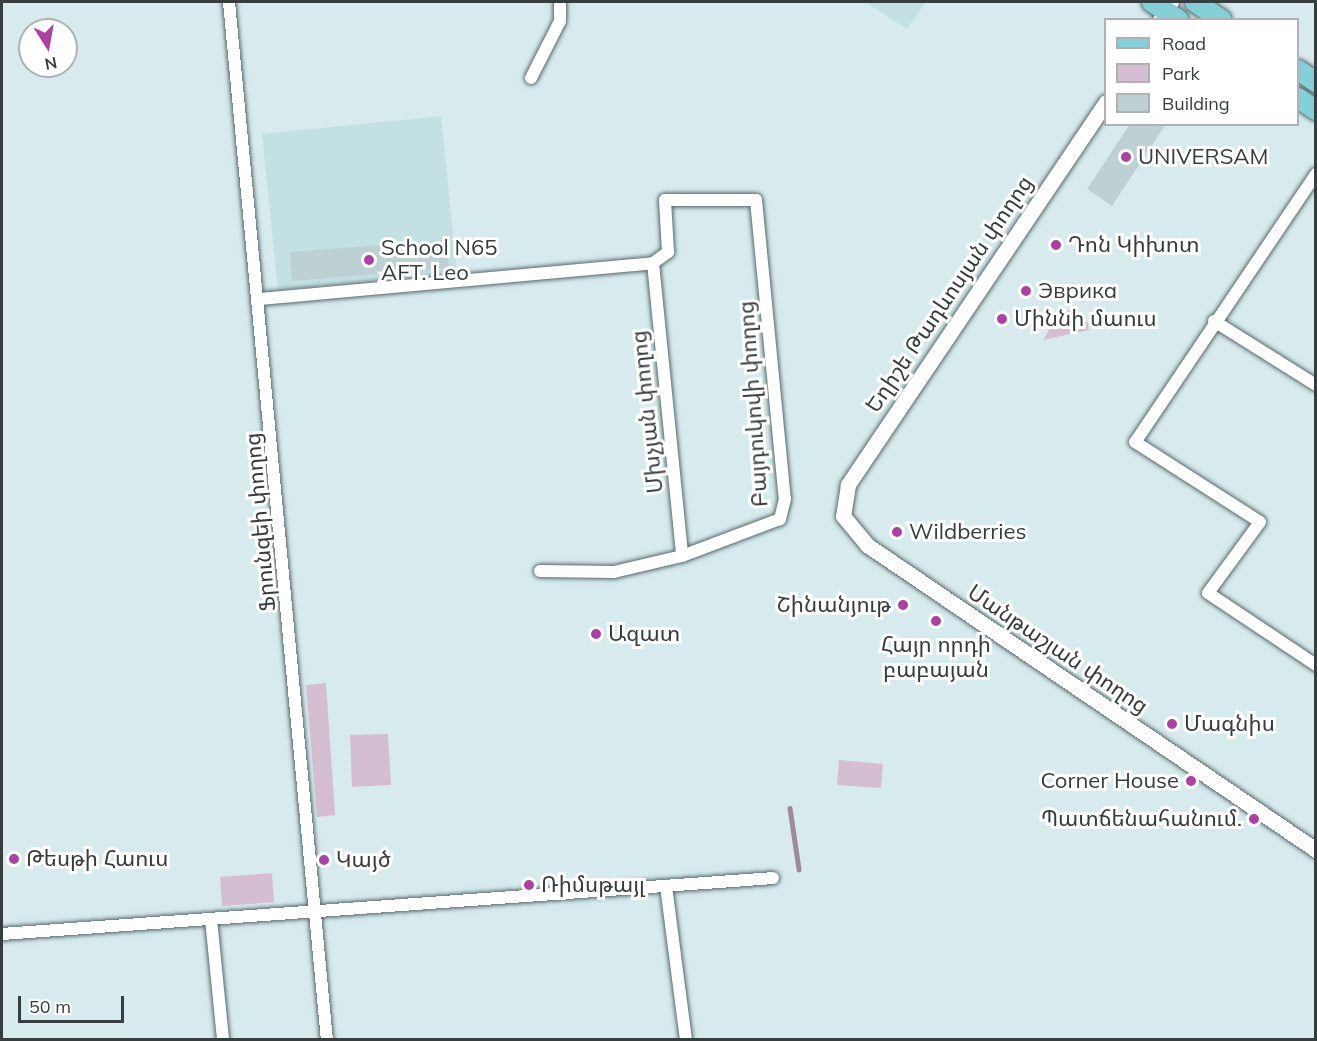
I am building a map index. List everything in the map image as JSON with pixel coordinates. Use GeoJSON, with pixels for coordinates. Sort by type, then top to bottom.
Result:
{"type":"FeatureCollection","features":[{"type":"Feature","properties":{"kind":"main road"},"geometry":{"type":"LineString","coordinates":[[1195,2],[1219,18]]}},
{"type":"Feature","properties":{"kind":"main road"},"geometry":{"type":"LineString","coordinates":[[1299,71],[1316,82]]}},
{"type":"Feature","properties":{"kind":"main road"},"geometry":{"type":"LineString","coordinates":[[1299,99],[1316,110]]}},
{"type":"Feature","properties":{"kind":"street","name":"Ֆրունզեի փողոց"},"geometry":{"type":"LineString","coordinates":[[229,2],[260,299],[327,1040]]}},
{"type":"Feature","properties":{"kind":"street"},"geometry":{"type":"LineString","coordinates":[[531,78],[560,21],[561,2]]}},
{"type":"Feature","properties":{"kind":"street","name":"Եղիշե Թադևոսյան փողոց"},"geometry":{"type":"LineString","coordinates":[[843,516],[848,485],[1104,105]]}},
{"type":"Feature","properties":{"kind":"street"},"geometry":{"type":"LineString","coordinates":[[1316,174],[1214,321],[1135,442],[1260,522],[1209,593],[1316,665]]}},
{"type":"Feature","properties":{"kind":"street","name":"Բայդուկովի փողոց"},"geometry":{"type":"LineString","coordinates":[[540,571],[614,572],[682,556],[780,519],[785,499],[758,204],[751,198],[666,200],[668,252],[653,263]]}},
{"type":"Feature","properties":{"kind":"street"},"geometry":{"type":"LineString","coordinates":[[260,299],[653,263]]}},
{"type":"Feature","properties":{"kind":"street","name":"Մխչյան փողոց"},"geometry":{"type":"LineString","coordinates":[[653,263],[682,556]]}},
{"type":"Feature","properties":{"kind":"street"},"geometry":{"type":"LineString","coordinates":[[1214,321],[1316,385]]}},
{"type":"Feature","properties":{"kind":"street","name":"Մանթաշյան փողոց"},"geometry":{"type":"LineString","coordinates":[[843,516],[867,545],[1316,850]]}},
{"type":"Feature","properties":{"kind":"street"},"geometry":{"type":"LineString","coordinates":[[2,934],[773,878]]}},
{"type":"Feature","properties":{"kind":"street"},"geometry":{"type":"LineString","coordinates":[[666,886],[686,1040]]}},
{"type":"Feature","properties":{"kind":"street"},"geometry":{"type":"LineString","coordinates":[[212,919],[223,1040]]}},
{"type":"Feature","properties":{"kind":"shaded area"},"geometry":{"type":"Polygon","coordinates":[[[865,2],[926,2],[907,29],[865,2]]]}},
{"type":"Feature","properties":{"kind":"shaded area"},"geometry":{"type":"Polygon","coordinates":[[[441,116],[457,272],[278,290],[262,134],[441,116]]]}},
{"type":"Feature","properties":{"kind":"green space"},"geometry":{"type":"Polygon","coordinates":[[[1063,307],[1088,323],[1089,330],[1043,340],[1063,307]]]}},
{"type":"Feature","properties":{"kind":"green space"},"geometry":{"type":"Polygon","coordinates":[[[326,683],[335,815],[317,817],[306,685],[326,683]]]}},
{"type":"Feature","properties":{"kind":"green space"},"geometry":{"type":"Polygon","coordinates":[[[388,734],[391,785],[352,787],[350,735],[388,734]]]}},
{"type":"Feature","properties":{"kind":"green space"},"geometry":{"type":"Polygon","coordinates":[[[839,760],[883,764],[881,788],[837,785],[839,760]]]}},
{"type":"Feature","properties":{"kind":"green space"},"geometry":{"type":"Polygon","coordinates":[[[272,873],[274,902],[222,906],[220,877],[272,873]]]}},
{"type":"Feature","properties":{"kind":"building","name":"UNIVERSAM"},"geometry":{"type":"Polygon","coordinates":[[[1129,126],[1165,126],[1112,206],[1087,189],[1129,126]]]}},
{"type":"Feature","properties":{"kind":"building","name":"School N65 AFT. Leo"},"geometry":{"type":"Polygon","coordinates":[[[446,240],[449,268],[292,281],[290,252],[446,240]]]}},
{"type":"Feature","properties":{"kind":"waterway"},"geometry":{"type":"LineString","coordinates":[[790,808],[799,869]]}},
{"type":"Feature","properties":{"kind":"place","name":"UNIVERSAM"},"geometry":{"type":"Point","coordinates":[1126,157]}},
{"type":"Feature","properties":{"kind":"place","name":"Դոն Կիխոտ"},"geometry":{"type":"Point","coordinates":[1056,245]}},
{"type":"Feature","properties":{"kind":"place","name":"School N65 AFT. Leo"},"geometry":{"type":"Point","coordinates":[369,260]}},
{"type":"Feature","properties":{"kind":"place","name":"Эврика"},"geometry":{"type":"Point","coordinates":[1026,291]}},
{"type":"Feature","properties":{"kind":"place","name":"Միննի մաուս"},"geometry":{"type":"Point","coordinates":[1002,319]}},
{"type":"Feature","properties":{"kind":"place","name":"Wildberries"},"geometry":{"type":"Point","coordinates":[897,532]}},
{"type":"Feature","properties":{"kind":"place","name":"Շինանյութ"},"geometry":{"type":"Point","coordinates":[903,605]}},
{"type":"Feature","properties":{"kind":"place","name":"Հայր որդի բաբայան"},"geometry":{"type":"Point","coordinates":[936,621]}},
{"type":"Feature","properties":{"kind":"place","name":"Ազատ"},"geometry":{"type":"Point","coordinates":[596,634]}},
{"type":"Feature","properties":{"kind":"place","name":"Մագնիս"},"geometry":{"type":"Point","coordinates":[1172,724]}},
{"type":"Feature","properties":{"kind":"place","name":"Corner House"},"geometry":{"type":"Point","coordinates":[1191,781]}},
{"type":"Feature","properties":{"kind":"place","name":"Պատճենահանում."},"geometry":{"type":"Point","coordinates":[1254,819]}},
{"type":"Feature","properties":{"kind":"place","name":"Թեսթի Հաուս"},"geometry":{"type":"Point","coordinates":[14,859]}},
{"type":"Feature","properties":{"kind":"place","name":"Կայծ"},"geometry":{"type":"Point","coordinates":[324,860]}},
{"type":"Feature","properties":{"kind":"place","name":"Ռիմսթայլ"},"geometry":{"type":"Point","coordinates":[529,885]}}]}
